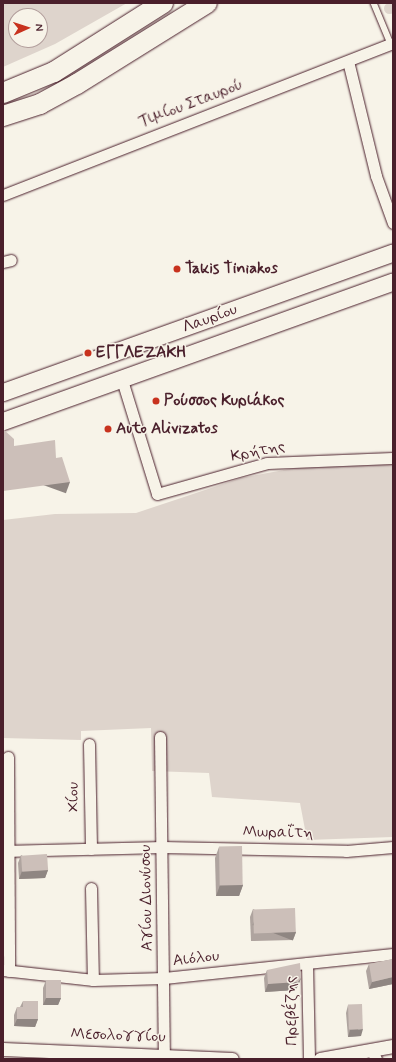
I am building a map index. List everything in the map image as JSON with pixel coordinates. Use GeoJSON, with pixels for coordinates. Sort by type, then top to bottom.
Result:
{"type":"FeatureCollection","features":[{"type":"Feature","properties":{"kind":"highway"},"geometry":{"type":"LineString","coordinates":[[3,93],[54,72],[163,3]]}},
{"type":"Feature","properties":{"kind":"highway"},"geometry":{"type":"LineString","coordinates":[[3,116],[40,104],[77,84],[207,3]]}},
{"type":"Feature","properties":{"kind":"main road","name":"Λαυρίου"},"geometry":{"type":"LineString","coordinates":[[3,392],[393,252]]}},
{"type":"Feature","properties":{"kind":"main road","name":"Λαυρίου"},"geometry":{"type":"LineString","coordinates":[[3,421],[122,380],[393,281]]}},
{"type":"Feature","properties":{"kind":"street","name":"Τιμίου Σταυρού"},"geometry":{"type":"LineString","coordinates":[[3,195],[392,44]]}},
{"type":"Feature","properties":{"kind":"street"},"geometry":{"type":"LineString","coordinates":[[348,61],[376,176],[393,223]]}},
{"type":"Feature","properties":{"kind":"street","name":"Κρήτης"},"geometry":{"type":"LineString","coordinates":[[122,380],[157,494],[267,463],[393,458]]}},
{"type":"Feature","properties":{"kind":"street","name":"Αγίου Διονύσου"},"geometry":{"type":"LineString","coordinates":[[160,737],[164,1057]]}},
{"type":"Feature","properties":{"kind":"street","name":"Χίου"},"geometry":{"type":"LineString","coordinates":[[88,744],[91,849]]}},
{"type":"Feature","properties":{"kind":"street"},"geometry":{"type":"LineString","coordinates":[[6,971],[8,757]]}},
{"type":"Feature","properties":{"kind":"street","name":"Μωραΐτη"},"geometry":{"type":"LineString","coordinates":[[6,851],[162,847],[346,851],[393,847]]}},
{"type":"Feature","properties":{"kind":"street"},"geometry":{"type":"LineString","coordinates":[[91,888],[93,980]]}},
{"type":"Feature","properties":{"kind":"street","name":"Αιόλου"},"geometry":{"type":"LineString","coordinates":[[6,971],[93,980],[164,978],[393,954]]}},
{"type":"Feature","properties":{"kind":"street","name":"Πρεβέζης"},"geometry":{"type":"LineString","coordinates":[[307,963],[309,1059]]}},
{"type":"Feature","properties":{"kind":"street"},"geometry":{"type":"LineString","coordinates":[[320,1059],[374,1055],[393,1046]]}},
{"type":"Feature","properties":{"kind":"street","name":"Μεσολογγίου"},"geometry":{"type":"LineString","coordinates":[[3,1049],[232,1059]]}},
{"type":"Feature","properties":{"kind":"lane"},"geometry":{"type":"LineString","coordinates":[[374,3],[392,44]]}},
{"type":"Feature","properties":{"kind":"shaded area"},"geometry":{"type":"Polygon","coordinates":[[[3,3],[127,3],[48,47],[48,8],[8,8],[8,48],[46,48],[3,67],[3,3]]]}},
{"type":"Feature","properties":{"kind":"shaded area"},"geometry":{"type":"Polygon","coordinates":[[[387,3],[391,3],[393,4],[393,12],[387,13],[384,10],[384,6],[387,3]]]}},
{"type":"Feature","properties":{"kind":"shaded area"},"geometry":{"type":"Polygon","coordinates":[[[317,464],[393,464],[393,837],[307,840],[300,803],[212,797],[209,773],[152,771],[151,728],[81,731],[81,740],[3,738],[3,520],[55,514],[136,513],[241,478],[317,464]]]}},
{"type":"Feature","properties":{"kind":"building"},"geometry":{"type":"Polygon","coordinates":[[[3,429],[14,439],[14,446],[55,440],[56,458],[62,457],[70,482],[3,491],[3,429]]]}},
{"type":"Feature","properties":{"kind":"building"},"geometry":{"type":"Polygon","coordinates":[[[219,846],[242,846],[243,885],[220,885],[219,846]]]}},
{"type":"Feature","properties":{"kind":"building"},"geometry":{"type":"Polygon","coordinates":[[[47,854],[48,870],[22,872],[21,856],[47,854]]]}},
{"type":"Feature","properties":{"kind":"building"},"geometry":{"type":"Polygon","coordinates":[[[295,908],[296,932],[254,933],[253,909],[295,908]]]}},
{"type":"Feature","properties":{"kind":"building"},"geometry":{"type":"Polygon","coordinates":[[[393,959],[393,977],[372,982],[369,964],[393,959]]]}},
{"type":"Feature","properties":{"kind":"building"},"geometry":{"type":"Polygon","coordinates":[[[300,963],[301,978],[298,982],[268,984],[267,970],[300,963]]]}},
{"type":"Feature","properties":{"kind":"building"},"geometry":{"type":"Polygon","coordinates":[[[46,980],[61,980],[61,998],[46,998],[46,980]]]}},
{"type":"Feature","properties":{"kind":"building"},"geometry":{"type":"Polygon","coordinates":[[[23,1001],[38,1001],[38,1019],[17,1019],[17,1007],[23,1007],[23,1001]]]}},
{"type":"Feature","properties":{"kind":"building"},"geometry":{"type":"Polygon","coordinates":[[[348,1004],[362,1004],[363,1029],[349,1029],[348,1004]]]}},
{"type":"Feature","properties":{"kind":"place","name":"Takis Tiniakos"},"geometry":{"type":"Point","coordinates":[177,269]}},
{"type":"Feature","properties":{"kind":"place","name":"ΕΓΓΛΕΖΑΚΗ"},"geometry":{"type":"Point","coordinates":[88,353]}},
{"type":"Feature","properties":{"kind":"place","name":"Ρούσσος Κυριάκος"},"geometry":{"type":"Point","coordinates":[156,401]}},
{"type":"Feature","properties":{"kind":"place","name":"Auto Alivizatos"},"geometry":{"type":"Point","coordinates":[108,429]}}]}
